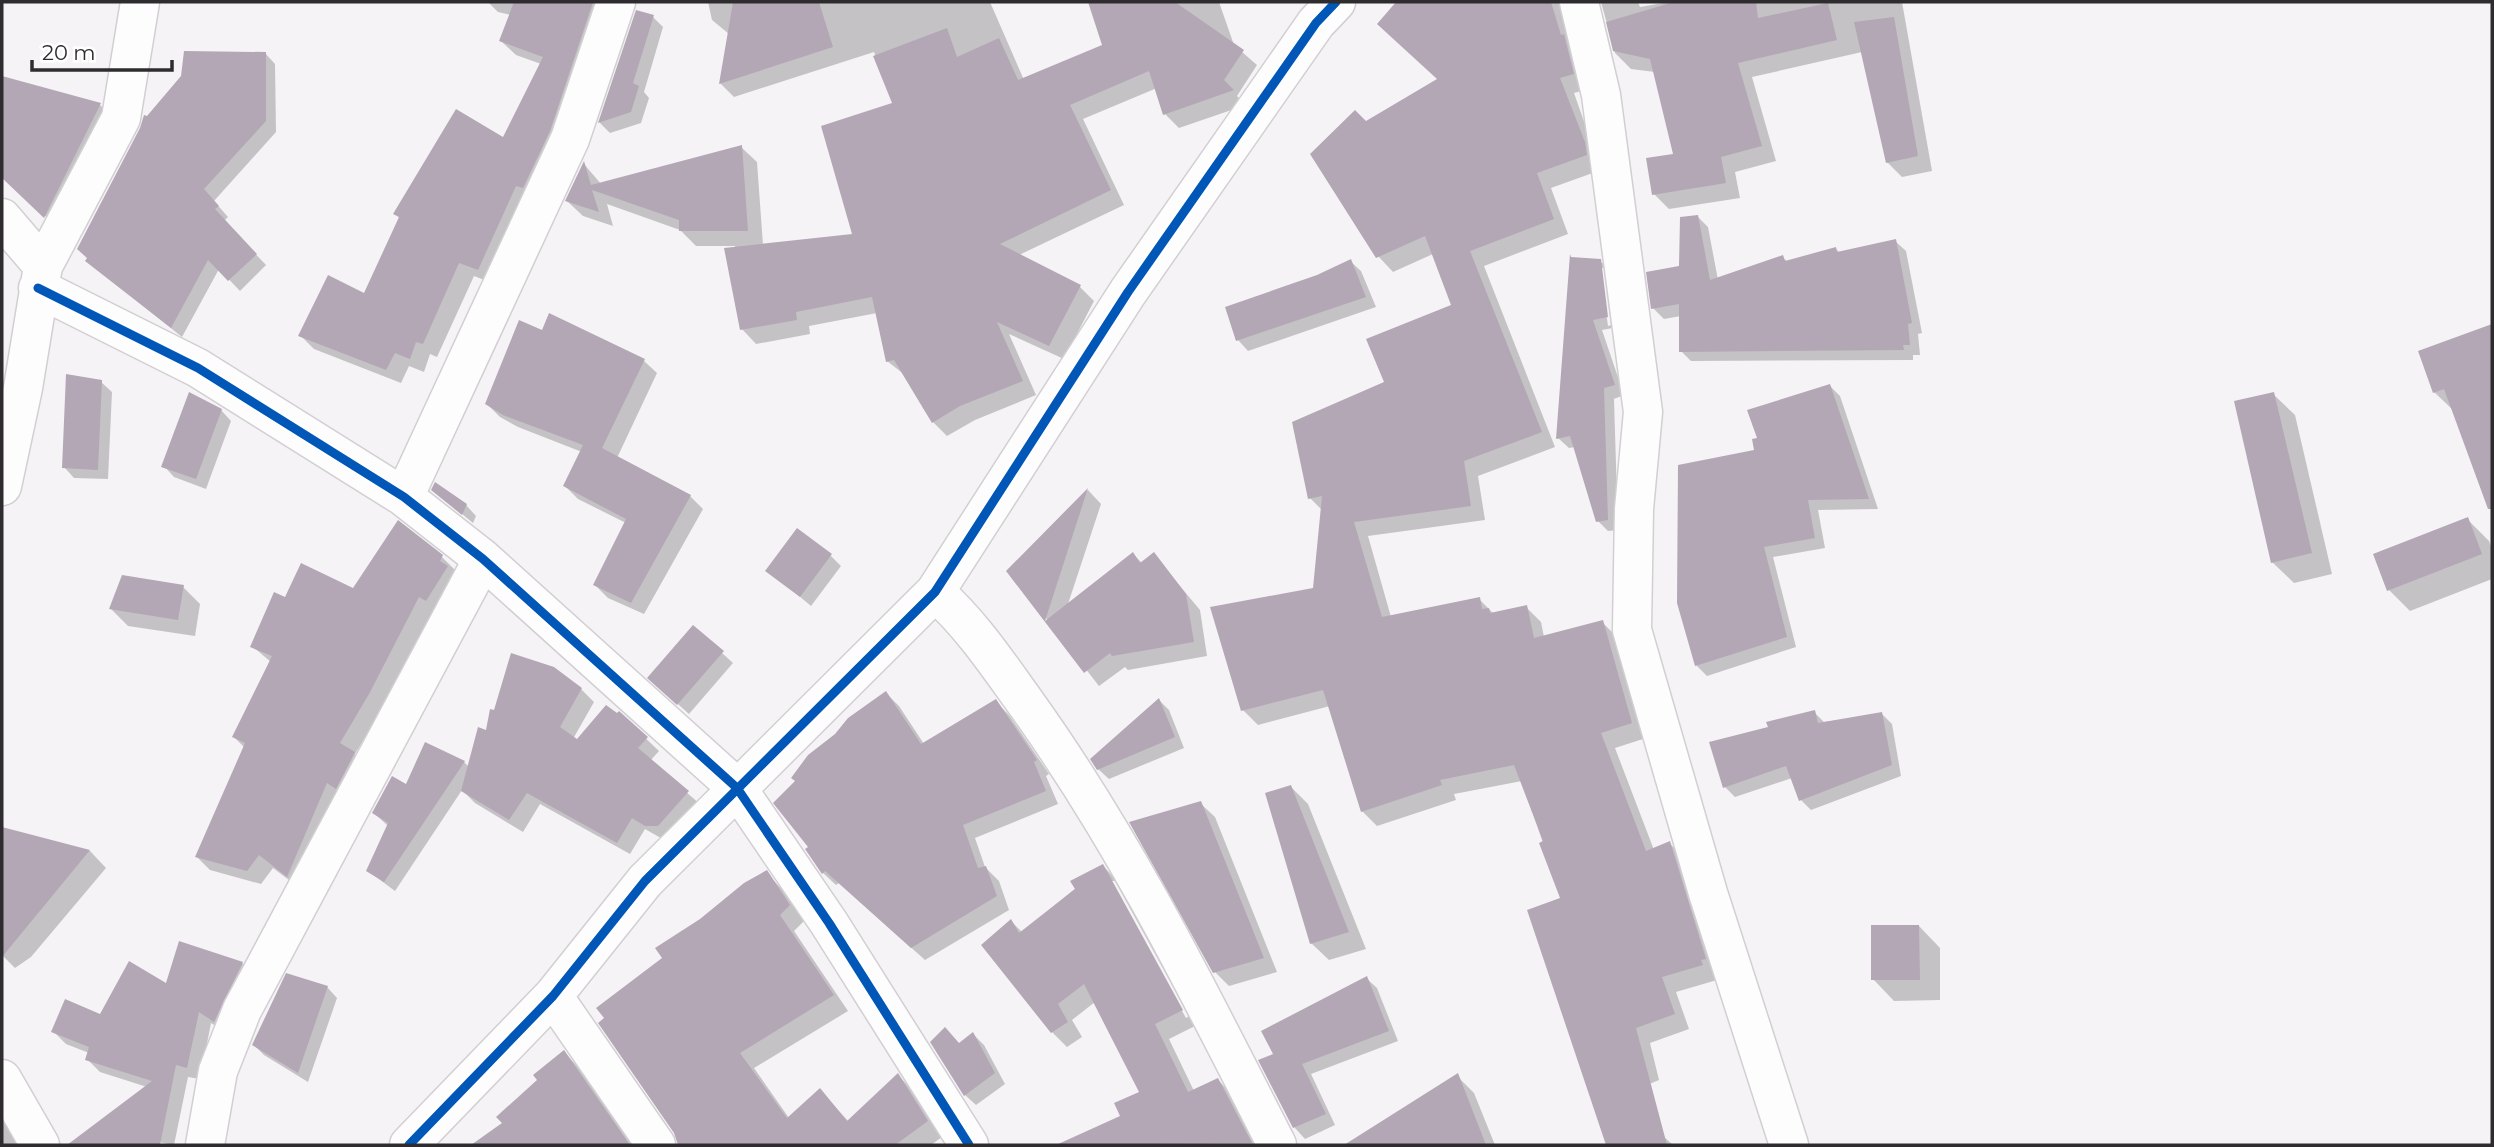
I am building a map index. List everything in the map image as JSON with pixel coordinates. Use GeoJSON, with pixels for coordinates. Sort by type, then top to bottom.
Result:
{"type":"FeatureCollection","features":[{"type":"Feature","properties":{"kind":"street"},"geometry":{"type":"LineString","coordinates":[[2,486],[23,388],[41,277],[121,118],[140,2]]}},
{"type":"Feature","properties":{"kind":"street"},"geometry":{"type":"LineString","coordinates":[[404,497],[570,139],[616,2]]}},
{"type":"Feature","properties":{"kind":"street"},"geometry":{"type":"LineString","coordinates":[[408,1145],[553,996],[645,881],[935,592],[1128,292],[1316,23],[1336,2]]}},
{"type":"Feature","properties":{"kind":"street"},"geometry":{"type":"LineString","coordinates":[[1578,2],[1601,95],[1643,412],[1634,509],[1632,631],[1708,893],[1789,1145]]}},
{"type":"Feature","properties":{"kind":"street"},"geometry":{"type":"LineString","coordinates":[[2,218],[41,277],[198,368],[404,497],[483,559],[737,788],[829,923],[969,1145]]}},
{"type":"Feature","properties":{"kind":"street"},"geometry":{"type":"LineString","coordinates":[[205,1145],[218,1071],[242,1010],[483,559]]}},
{"type":"Feature","properties":{"kind":"street"},"geometry":{"type":"LineString","coordinates":[[935,592],[963,617],[1073,769],[1159,915],[1277,1145]]}},
{"type":"Feature","properties":{"kind":"street"},"geometry":{"type":"LineString","coordinates":[[553,996],[656,1145]]}},
{"type":"Feature","properties":{"kind":"street"},"geometry":{"type":"LineString","coordinates":[[2,1079],[40,1145]]}},
{"type":"Feature","properties":{"kind":"building"},"geometry":{"type":"Polygon","coordinates":[[[514,2],[593,2],[550,131],[523,188],[516,186],[478,270],[459,263],[423,344],[416,342],[410,359],[395,353],[386,370],[298,336],[328,275],[364,293],[399,217],[393,214],[456,109],[503,137],[543,57],[499,41],[514,2]]]}},
{"type":"Feature","properties":{"kind":"building"},"geometry":{"type":"Polygon","coordinates":[[[733,2],[819,2],[833,47],[719,84],[733,2]]]}},
{"type":"Feature","properties":{"kind":"building"},"geometry":{"type":"Polygon","coordinates":[[[1088,2],[1175,2],[1244,50],[1224,80],[1234,90],[1163,115],[1149,71],[1070,105],[1111,190],[1000,244],[1081,285],[1049,346],[997,322],[1023,381],[960,406],[932,423],[894,360],[886,362],[872,297],[796,312],[797,320],[740,330],[724,248],[852,234],[821,126],[892,103],[873,56],[947,28],[957,57],[999,38],[1018,80],[1102,45],[1088,2]]]}},
{"type":"Feature","properties":{"kind":"building"},"geometry":{"type":"Polygon","coordinates":[[[1396,2],[1551,2],[1561,35],[1564,34],[1574,74],[1560,78],[1585,142],[1587,155],[1537,173],[1554,219],[1470,251],[1542,432],[1464,461],[1471,506],[1354,522],[1382,617],[1480,597],[1482,609],[1489,608],[1490,613],[1527,605],[1534,638],[1603,620],[1632,723],[1601,733],[1646,851],[1670,841],[1706,959],[1701,960],[1703,965],[1662,977],[1675,1014],[1636,1028],[1667,1145],[1606,1145],[1527,910],[1560,898],[1539,843],[1543,841],[1514,765],[1440,780],[1442,785],[1361,812],[1323,690],[1241,711],[1210,607],[1313,588],[1322,496],[1308,499],[1292,422],[1384,382],[1366,339],[1451,305],[1425,236],[1376,258],[1310,154],[1355,110],[1366,121],[1437,79],[1377,24],[1396,2]]]}},
{"type":"Feature","properties":{"kind":"building"},"geometry":{"type":"Polygon","coordinates":[[[1674,2],[1756,2],[1758,18],[1828,3],[1837,40],[1738,63],[1762,146],[1721,157],[1726,183],[1652,195],[1646,158],[1673,154],[1650,59],[1613,51],[1606,22],[1674,2]]]}},
{"type":"Feature","properties":{"kind":"building"},"geometry":{"type":"Polygon","coordinates":[[[636,10],[654,15],[633,83],[639,86],[631,112],[598,123],[636,10]]]}},
{"type":"Feature","properties":{"kind":"building"},"geometry":{"type":"Polygon","coordinates":[[[1894,17],[1918,156],[1886,163],[1854,22],[1894,17]]]}},
{"type":"Feature","properties":{"kind":"building"},"geometry":{"type":"Polygon","coordinates":[[[184,51],[266,52],[266,121],[204,189],[219,206],[215,209],[257,254],[228,281],[208,260],[171,328],[85,261],[87,258],[77,249],[140,128],[144,115],[147,116],[181,76],[184,51]]]}},
{"type":"Feature","properties":{"kind":"building"},"geometry":{"type":"Polygon","coordinates":[[[2,76],[101,103],[44,218],[2,178],[2,76]]]}},
{"type":"Feature","properties":{"kind":"building"},"geometry":{"type":"Polygon","coordinates":[[[742,145],[748,231],[679,231],[679,220],[592,190],[599,212],[565,201],[584,161],[591,185],[742,145]]]}},
{"type":"Feature","properties":{"kind":"building"},"geometry":{"type":"Polygon","coordinates":[[[1698,215],[1710,280],[1783,255],[1785,261],[1836,247],[1837,252],[1896,239],[1912,323],[1908,324],[1910,345],[1903,345],[1904,350],[1679,352],[1679,304],[1651,309],[1646,272],[1679,266],[1680,217],[1698,215]]]}},
{"type":"Feature","properties":{"kind":"building"},"geometry":{"type":"Polygon","coordinates":[[[1570,254],[1571,257],[1601,259],[1608,317],[1593,320],[1615,385],[1604,388],[1608,520],[1596,522],[1570,436],[1556,439],[1570,254]]]}},
{"type":"Feature","properties":{"kind":"building"},"geometry":{"type":"Polygon","coordinates":[[[1351,259],[1366,297],[1236,341],[1225,307],[1317,275],[1351,259]]]}},
{"type":"Feature","properties":{"kind":"building"},"geometry":{"type":"Polygon","coordinates":[[[549,313],[645,359],[602,448],[691,495],[631,603],[593,585],[626,519],[563,486],[583,445],[503,415],[485,404],[519,320],[542,330],[549,313]]]}},
{"type":"Feature","properties":{"kind":"building"},"geometry":{"type":"Polygon","coordinates":[[[2492,324],[2492,509],[2488,509],[2444,389],[2433,393],[2418,351],[2492,324]]]}},
{"type":"Feature","properties":{"kind":"building"},"geometry":{"type":"Polygon","coordinates":[[[66,374],[102,380],[98,470],[62,468],[66,374]]]}},
{"type":"Feature","properties":{"kind":"building"},"geometry":{"type":"Polygon","coordinates":[[[1830,384],[1869,499],[1808,500],[1815,538],[1764,547],[1787,637],[1695,666],[1677,603],[1678,465],[1754,450],[1752,439],[1757,438],[1747,410],[1830,384]]]}},
{"type":"Feature","properties":{"kind":"building"},"geometry":{"type":"Polygon","coordinates":[[[189,392],[222,409],[196,479],[161,467],[189,392]]]}},
{"type":"Feature","properties":{"kind":"building"},"geometry":{"type":"Polygon","coordinates":[[[2274,392],[2312,553],[2271,563],[2234,401],[2274,392]]]}},
{"type":"Feature","properties":{"kind":"building"},"geometry":{"type":"Polygon","coordinates":[[[435,482],[467,504],[462,515],[431,490],[435,482]]]}},
{"type":"Feature","properties":{"kind":"building"},"geometry":{"type":"Polygon","coordinates":[[[1088,488],[1045,621],[1133,552],[1140,563],[1154,552],[1186,594],[1194,642],[1112,656],[1110,653],[1084,673],[1006,571],[1088,488]]]}},
{"type":"Feature","properties":{"kind":"building"},"geometry":{"type":"Polygon","coordinates":[[[2468,517],[2482,554],[2387,591],[2373,554],[2468,517]]]}},
{"type":"Feature","properties":{"kind":"building"},"geometry":{"type":"Polygon","coordinates":[[[398,520],[443,555],[440,561],[448,566],[426,601],[419,597],[369,694],[340,743],[355,752],[336,789],[327,783],[287,877],[259,855],[247,871],[195,857],[245,743],[232,737],[272,656],[250,647],[274,592],[285,597],[301,563],[353,588],[398,520]]]}},
{"type":"Feature","properties":{"kind":"building"},"geometry":{"type":"Polygon","coordinates":[[[797,528],[832,554],[800,597],[765,571],[797,528]]]}},
{"type":"Feature","properties":{"kind":"building"},"geometry":{"type":"Polygon","coordinates":[[[122,575],[184,585],[178,620],[109,609],[122,575]]]}},
{"type":"Feature","properties":{"kind":"building"},"geometry":{"type":"Polygon","coordinates":[[[693,625],[724,651],[677,705],[647,678],[693,625]]]}},
{"type":"Feature","properties":{"kind":"building"},"geometry":{"type":"Polygon","coordinates":[[[511,653],[554,667],[582,688],[560,727],[577,739],[606,705],[617,713],[619,711],[648,737],[638,748],[689,791],[658,826],[645,826],[632,818],[617,843],[527,793],[509,820],[461,791],[478,727],[486,730],[490,709],[494,710],[511,653]]]}},
{"type":"Feature","properties":{"kind":"building"},"geometry":{"type":"Polygon","coordinates":[[[886,691],[921,744],[996,699],[1037,760],[1034,762],[1046,791],[963,825],[978,868],[986,866],[997,896],[911,948],[825,871],[822,874],[805,849],[808,847],[773,803],[795,781],[791,778],[808,755],[835,734],[848,718],[886,691]]]}},
{"type":"Feature","properties":{"kind":"building"},"geometry":{"type":"Polygon","coordinates":[[[1159,698],[1175,737],[1097,770],[1090,759],[1159,698]]]}},
{"type":"Feature","properties":{"kind":"building"},"geometry":{"type":"Polygon","coordinates":[[[1815,710],[1818,723],[1882,712],[1892,765],[1799,801],[1786,766],[1723,788],[1709,742],[1768,727],[1766,722],[1815,710]]]}},
{"type":"Feature","properties":{"kind":"building"},"geometry":{"type":"Polygon","coordinates":[[[425,742],[465,761],[384,882],[366,871],[388,823],[372,813],[392,776],[406,784],[425,742]]]}},
{"type":"Feature","properties":{"kind":"building"},"geometry":{"type":"Polygon","coordinates":[[[1291,785],[1349,932],[1310,944],[1265,793],[1291,785]]]}},
{"type":"Feature","properties":{"kind":"building"},"geometry":{"type":"Polygon","coordinates":[[[1201,801],[1264,958],[1213,973],[1129,822],[1201,801]]]}},
{"type":"Feature","properties":{"kind":"building"},"geometry":{"type":"Polygon","coordinates":[[[2,827],[90,850],[2,957],[2,827]]]}},
{"type":"Feature","properties":{"kind":"building"},"geometry":{"type":"Polygon","coordinates":[[[1103,864],[1183,1010],[1155,1024],[1188,1092],[1218,1078],[1252,1143],[1056,1145],[1120,1116],[1114,1103],[1139,1092],[1084,984],[1058,1004],[1068,1022],[1051,1033],[981,945],[1011,919],[1019,933],[1075,889],[1070,881],[1103,864]]]}},
{"type":"Feature","properties":{"kind":"building"},"geometry":{"type":"Polygon","coordinates":[[[767,870],[790,905],[780,915],[834,995],[740,1053],[787,1118],[820,1088],[847,1121],[898,1073],[928,1121],[895,1145],[678,1145],[674,1133],[598,1023],[604,1018],[596,1008],[662,958],[655,948],[700,919],[744,883],[767,870]]]}},
{"type":"Feature","properties":{"kind":"building"},"geometry":{"type":"Polygon","coordinates":[[[1871,925],[1919,925],[1920,980],[1871,980],[1871,925]]]}},
{"type":"Feature","properties":{"kind":"building"},"geometry":{"type":"Polygon","coordinates":[[[179,941],[243,962],[214,1022],[199,1012],[187,1068],[176,1065],[160,1145],[67,1145],[152,1081],[85,1060],[89,1047],[51,1032],[65,999],[100,1014],[129,961],[166,983],[179,941]]]}},
{"type":"Feature","properties":{"kind":"building"},"geometry":{"type":"Polygon","coordinates":[[[286,973],[328,986],[298,1073],[252,1045],[286,973]]]}},
{"type":"Feature","properties":{"kind":"building"},"geometry":{"type":"Polygon","coordinates":[[[1367,976],[1389,1031],[1302,1064],[1326,1114],[1293,1128],[1258,1060],[1273,1054],[1261,1031],[1367,976]]]}},
{"type":"Feature","properties":{"kind":"building"},"geometry":{"type":"Polygon","coordinates":[[[945,1027],[959,1043],[973,1032],[995,1073],[964,1096],[930,1042],[945,1027]]]}},
{"type":"Feature","properties":{"kind":"building"},"geometry":{"type":"Polygon","coordinates":[[[564,1050],[630,1145],[471,1145],[502,1123],[496,1117],[537,1080],[533,1075],[564,1050]]]}},
{"type":"Feature","properties":{"kind":"building"},"geometry":{"type":"Polygon","coordinates":[[[1458,1073],[1486,1145],[1344,1145],[1458,1073]]]}},
{"type":"Feature","properties":{"kind":"cycle path"},"geometry":{"type":"LineString","coordinates":[[409,1145],[553,996],[645,881],[935,592],[1128,292],[1316,23],[1336,2]]}},
{"type":"Feature","properties":{"kind":"cycle path"},"geometry":{"type":"LineString","coordinates":[[38,288],[198,368],[404,497],[483,559],[737,788],[829,923],[969,1145]]}}]}
